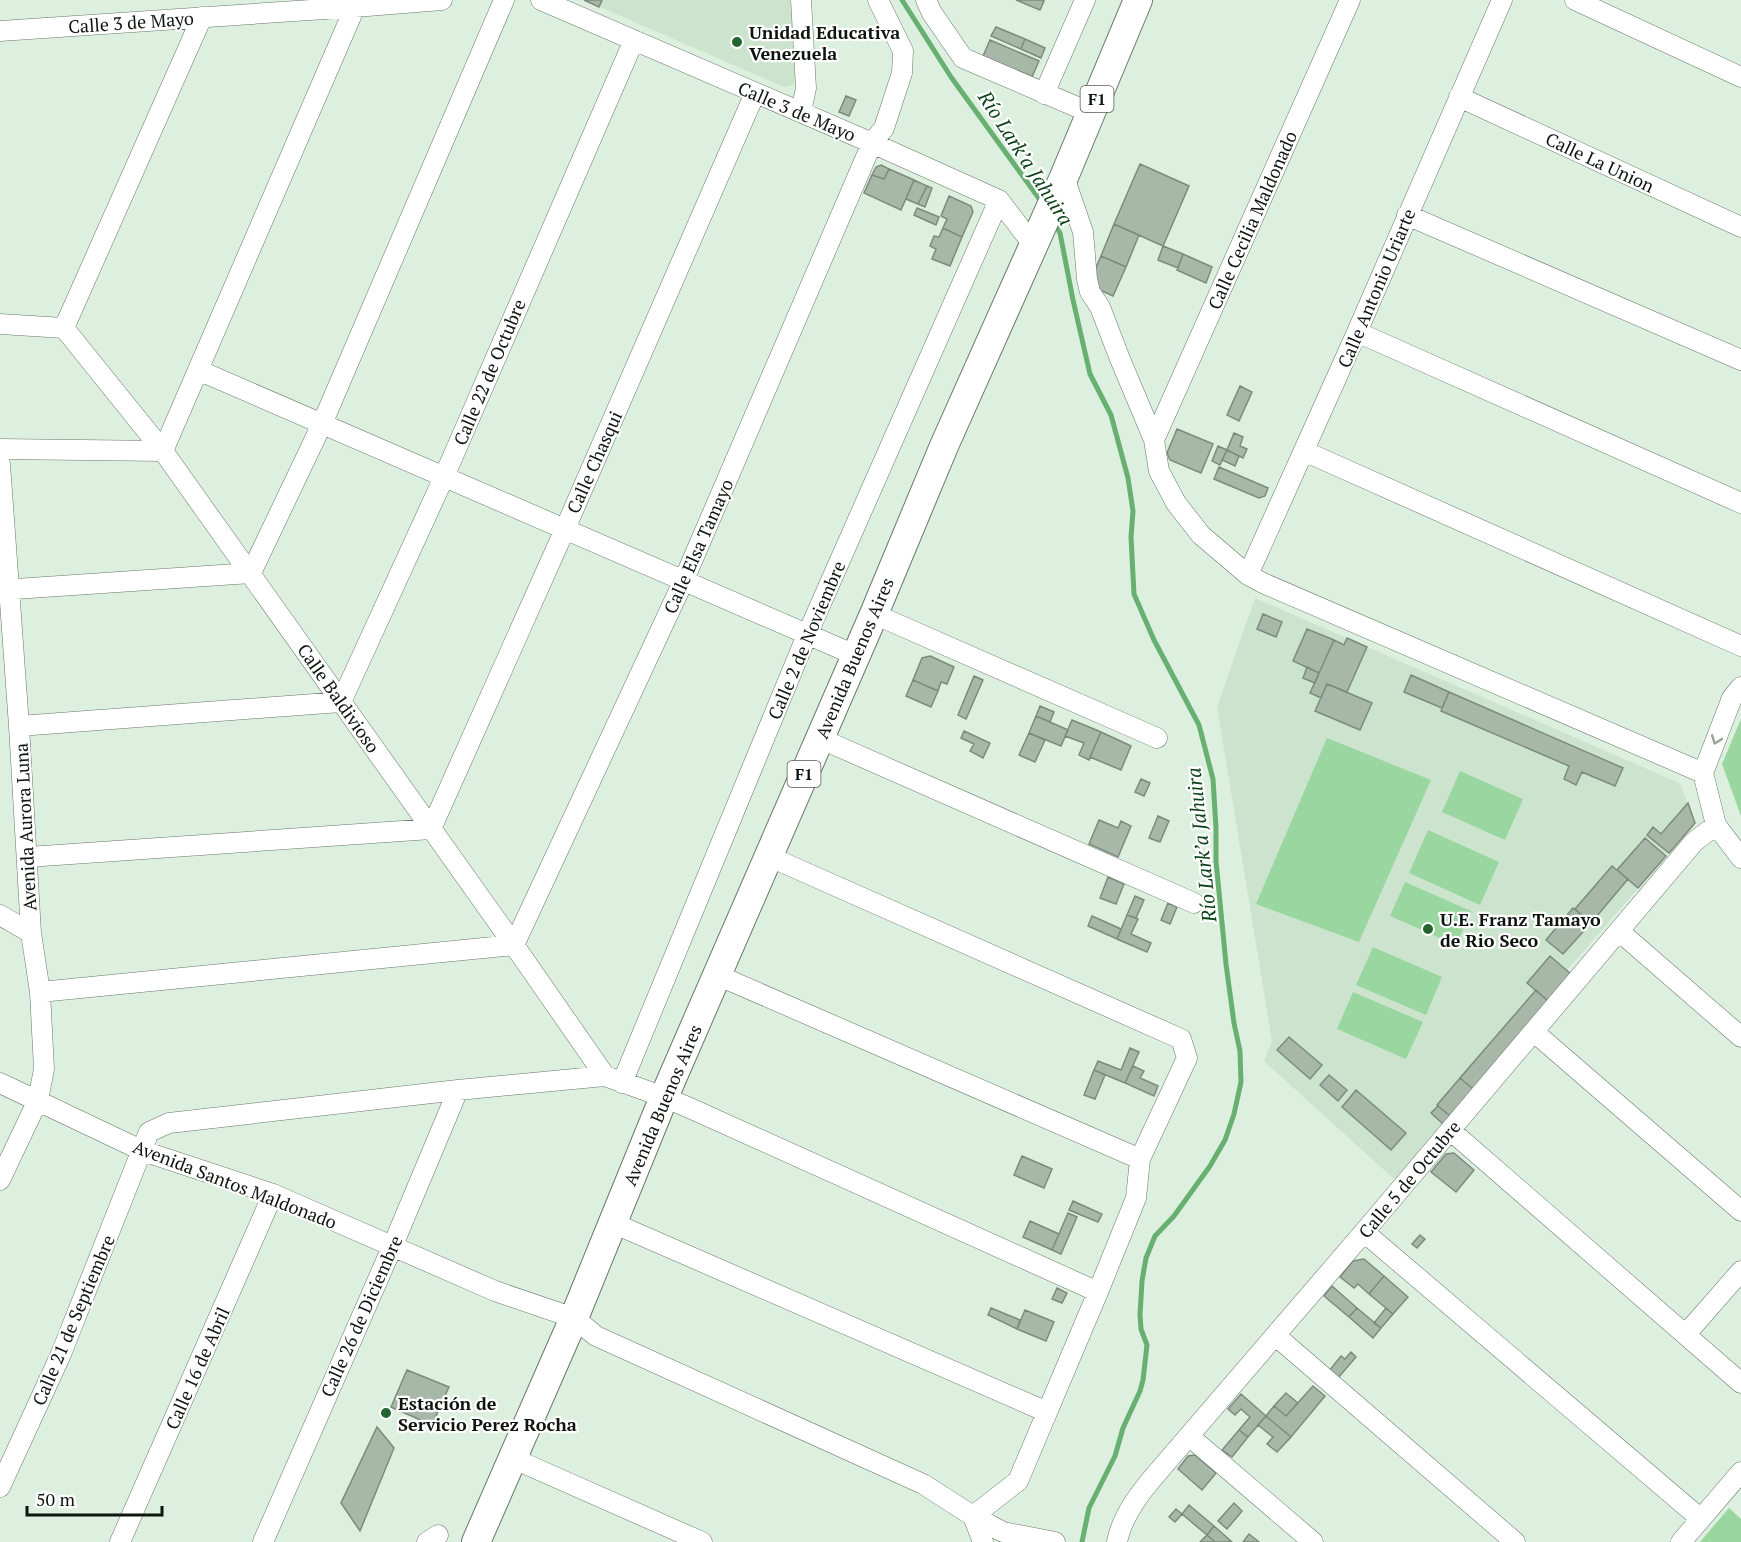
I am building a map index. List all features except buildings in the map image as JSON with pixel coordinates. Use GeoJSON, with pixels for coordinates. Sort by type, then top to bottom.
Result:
{"type":"FeatureCollection","features":[{"type":"Feature","properties":{"kind":"highway","name":"Avenida Buenos Aires"},"geometry":{"type":"LineString","coordinates":[[574,1318],[664,1097],[874,614],[944,446],[1060,188],[1138,0]]}},
{"type":"Feature","properties":{"kind":"highway","name":"F1"},"geometry":{"type":"LineString","coordinates":[[476,1542],[574,1318]]}},
{"type":"Feature","properties":{"kind":"street","name":"Calle 3 de Mayo"},"geometry":{"type":"LineString","coordinates":[[0,31],[442,0]]}},
{"type":"Feature","properties":{"kind":"street"},"geometry":{"type":"LineString","coordinates":[[4,589],[250,573],[322,424],[504,0]]}},
{"type":"Feature","properties":{"kind":"street","name":"Calle 3 de Mayo"},"geometry":{"type":"LineString","coordinates":[[541,0],[999,200],[1037,239]]}},
{"type":"Feature","properties":{"kind":"street"},"geometry":{"type":"LineString","coordinates":[[801,0],[806,88],[801,112]]}},
{"type":"Feature","properties":{"kind":"street","name":"Calle Elsa Tamayo"},"geometry":{"type":"LineString","coordinates":[[514,945],[683,582],[872,143],[884,128],[902,73],[903,51],[878,0]]}},
{"type":"Feature","properties":{"kind":"street"},"geometry":{"type":"LineString","coordinates":[[1044,94],[1085,0]]}},
{"type":"Feature","properties":{"kind":"street","name":"Calle Cecilia Maldonado"},"geometry":{"type":"LineString","coordinates":[[1154,440],[1350,0]]}},
{"type":"Feature","properties":{"kind":"street","name":"Calle Antonio Uriarte"},"geometry":{"type":"LineString","coordinates":[[1248,575],[1502,0]]}},
{"type":"Feature","properties":{"kind":"street"},"geometry":{"type":"LineString","coordinates":[[1575,0],[1741,77]]}},
{"type":"Feature","properties":{"kind":"street"},"geometry":{"type":"LineString","coordinates":[[932,4],[963,58],[1091,113]]}},
{"type":"Feature","properties":{"kind":"street"},"geometry":{"type":"LineString","coordinates":[[0,449],[163,451],[355,7]]}},
{"type":"Feature","properties":{"kind":"street"},"geometry":{"type":"LineString","coordinates":[[0,324],[64,328],[202,17]]}},
{"type":"Feature","properties":{"kind":"street","name":"Calle 22 de Octubre"},"geometry":{"type":"LineString","coordinates":[[342,702],[444,477],[634,40]]}},
{"type":"Feature","properties":{"kind":"street","name":"Calle Chasqui"},"geometry":{"type":"LineString","coordinates":[[431,829],[565,530],[755,93]]}},
{"type":"Feature","properties":{"kind":"street","name":"Calle La Union"},"geometry":{"type":"LineString","coordinates":[[1459,97],[1741,227]]}},
{"type":"Feature","properties":{"kind":"street"},"geometry":{"type":"LineString","coordinates":[[1060,188],[1083,232],[1090,292],[1100,307],[1154,440],[1159,471],[1176,503],[1201,535],[1248,575],[1274,588],[1703,773]]}},
{"type":"Feature","properties":{"kind":"street","name":"Calle 2 de Noviembre"},"geometry":{"type":"LineString","coordinates":[[613,1079],[999,200]]}},
{"type":"Feature","properties":{"kind":"street"},"geometry":{"type":"LineString","coordinates":[[1407,215],[1741,360]]}},
{"type":"Feature","properties":{"kind":"street","name":"Calle Baldivioso"},"geometry":{"type":"LineString","coordinates":[[64,328],[163,451],[514,945],[613,1079]]}},
{"type":"Feature","properties":{"kind":"street"},"geometry":{"type":"LineString","coordinates":[[1357,332],[1741,503]]}},
{"type":"Feature","properties":{"kind":"street"},"geometry":{"type":"LineString","coordinates":[[198,370],[855,655]]}},
{"type":"Feature","properties":{"kind":"street"},"geometry":{"type":"LineString","coordinates":[[1304,450],[1741,646]]}},
{"type":"Feature","properties":{"kind":"street","name":"Avenida Aurora Luna"},"geometry":{"type":"LineString","coordinates":[[0,464],[4,589],[19,726],[31,933],[40,992],[44,1069],[38,1100],[0,1180]]}},
{"type":"Feature","properties":{"kind":"street"},"geometry":{"type":"LineString","coordinates":[[874,614],[1157,738]]}},
{"type":"Feature","properties":{"kind":"street"},"geometry":{"type":"LineString","coordinates":[[1740,855],[1716,825],[1703,773],[1732,698],[1741,687]]}},
{"type":"Feature","properties":{"kind":"street"},"geometry":{"type":"LineString","coordinates":[[19,726],[342,702]]}},
{"type":"Feature","properties":{"kind":"street"},"geometry":{"type":"LineString","coordinates":[[819,738],[1194,903]]}},
{"type":"Feature","properties":{"kind":"street","name":"Calle 5 de Octubre"},"geometry":{"type":"LineString","coordinates":[[1117,1542],[1119,1530],[1151,1480],[1364,1233],[1694,842],[1716,825]]}},
{"type":"Feature","properties":{"kind":"street"},"geometry":{"type":"LineString","coordinates":[[28,857],[431,829]]}},
{"type":"Feature","properties":{"kind":"street"},"geometry":{"type":"LineString","coordinates":[[768,856],[1181,1039],[1187,1058],[1140,1159],[1136,1198],[1018,1481],[973,1516],[983,1542]]}},
{"type":"Feature","properties":{"kind":"street"},"geometry":{"type":"LineString","coordinates":[[0,915],[31,933]]}},
{"type":"Feature","properties":{"kind":"street"},"geometry":{"type":"LineString","coordinates":[[1620,932],[1741,1037]]}},
{"type":"Feature","properties":{"kind":"street"},"geometry":{"type":"LineString","coordinates":[[40,992],[514,945]]}},
{"type":"Feature","properties":{"kind":"street"},"geometry":{"type":"LineString","coordinates":[[717,975],[1140,1159]]}},
{"type":"Feature","properties":{"kind":"street"},"geometry":{"type":"LineString","coordinates":[[1534,1032],[1741,1211]]}},
{"type":"Feature","properties":{"kind":"street"},"geometry":{"type":"LineString","coordinates":[[613,1079],[664,1097],[1098,1292]]}},
{"type":"Feature","properties":{"kind":"street","name":"Calle 21 de Septiembre"},"geometry":{"type":"LineString","coordinates":[[0,1487],[61,1354],[149,1132],[169,1123],[458,1090],[613,1079]]}},
{"type":"Feature","properties":{"kind":"street","name":"Avenida Santos Maldonado"},"geometry":{"type":"LineString","coordinates":[[0,1083],[142,1151],[273,1194],[495,1291],[574,1318],[596,1336],[923,1484],[1003,1532],[1055,1542]]}},
{"type":"Feature","properties":{"kind":"street","name":"Calle 26 de Diciembre"},"geometry":{"type":"LineString","coordinates":[[262,1542],[393,1245],[458,1090]]}},
{"type":"Feature","properties":{"kind":"street"},"geometry":{"type":"LineString","coordinates":[[1450,1130],[1741,1383]]}},
{"type":"Feature","properties":{"kind":"street","name":"Calle 16 de Abril"},"geometry":{"type":"LineString","coordinates":[[120,1542],[273,1194]]}},
{"type":"Feature","properties":{"kind":"street"},"geometry":{"type":"LineString","coordinates":[[613,1223],[1047,1412]]}},
{"type":"Feature","properties":{"kind":"street"},"geometry":{"type":"LineString","coordinates":[[1364,1233],[1701,1519]]}},
{"type":"Feature","properties":{"kind":"street"},"geometry":{"type":"LineString","coordinates":[[1686,1334],[1741,1271]]}},
{"type":"Feature","properties":{"kind":"street"},"geometry":{"type":"LineString","coordinates":[[1276,1336],[1514,1542]]}},
{"type":"Feature","properties":{"kind":"street"},"geometry":{"type":"LineString","coordinates":[[1189,1436],[1313,1542]]}},
{"type":"Feature","properties":{"kind":"street"},"geometry":{"type":"LineString","coordinates":[[512,1458],[702,1542]]}},
{"type":"Feature","properties":{"kind":"street"},"geometry":{"type":"LineString","coordinates":[[1681,1542],[1741,1472]]}},
{"type":"Feature","properties":{"kind":"shaded area","name":"Unidad Educativa Venezuela"},"geometry":{"type":"Polygon","coordinates":[[[584,0],[790,0],[797,78],[793,85],[784,87],[584,0]]]}},
{"type":"Feature","properties":{"kind":"shaded area","name":"U.E. Franz Tamayo de Rio Seco"},"geometry":{"type":"Polygon","coordinates":[[[1255,598],[1679,783],[1695,823],[1567,970],[1571,974],[1395,1180],[1264,1061],[1272,1041],[1217,707],[1255,598]]]}},
{"type":"Feature","properties":{"kind":"green space"},"geometry":{"type":"Polygon","coordinates":[[[1741,719],[1741,816],[1722,764],[1741,719]]]}},
{"type":"Feature","properties":{"kind":"green space"},"geometry":{"type":"Polygon","coordinates":[[[1327,738],[1431,780],[1359,942],[1256,904],[1327,738]]]}},
{"type":"Feature","properties":{"kind":"green space"},"geometry":{"type":"Polygon","coordinates":[[[1460,771],[1523,799],[1505,840],[1442,812],[1460,771]]]}},
{"type":"Feature","properties":{"kind":"green space"},"geometry":{"type":"Polygon","coordinates":[[[1428,830],[1499,862],[1480,905],[1409,873],[1428,830]]]}},
{"type":"Feature","properties":{"kind":"green space"},"geometry":{"type":"Polygon","coordinates":[[[1405,882],[1471,911],[1456,945],[1390,916],[1405,882]]]}},
{"type":"Feature","properties":{"kind":"green space"},"geometry":{"type":"Polygon","coordinates":[[[1373,947],[1442,977],[1426,1015],[1356,985],[1373,947]]]}},
{"type":"Feature","properties":{"kind":"green space"},"geometry":{"type":"Polygon","coordinates":[[[1353,992],[1423,1022],[1406,1059],[1337,1029],[1353,992]]]}},
{"type":"Feature","properties":{"kind":"green space"},"geometry":{"type":"Polygon","coordinates":[[[1729,1508],[1741,1519],[1741,1542],[1700,1542],[1729,1508]]]}},
{"type":"Feature","properties":{"kind":"waterway","name":"Río Lark’a Jahuira"},"geometry":{"type":"LineString","coordinates":[[902,0],[951,77],[1043,204]]}},
{"type":"Feature","properties":{"kind":"waterway","name":"Río Lark’a Jahuira"},"geometry":{"type":"LineString","coordinates":[[1053,222],[1060,233],[1090,374],[1111,415],[1128,478],[1133,511],[1131,537],[1134,594],[1154,640],[1199,725],[1213,779],[1216,861],[1226,964],[1240,1051],[1241,1082],[1225,1140],[1210,1166],[1174,1216],[1155,1236],[1146,1258],[1140,1315],[1141,1329],[1147,1345],[1143,1380],[1123,1428],[1115,1456],[1089,1508],[1082,1542]]}},
{"type":"Feature","properties":{"kind":"place","name":"Unidad Educativa Venezuela"},"geometry":{"type":"Point","coordinates":[737,42]}},
{"type":"Feature","properties":{"kind":"place","name":"U.E. Franz Tamayo de Rio Seco"},"geometry":{"type":"Point","coordinates":[1428,929]}},
{"type":"Feature","properties":{"kind":"place","name":"Estación de Servicio Perez Rocha"},"geometry":{"type":"Point","coordinates":[386,1413]}}]}
